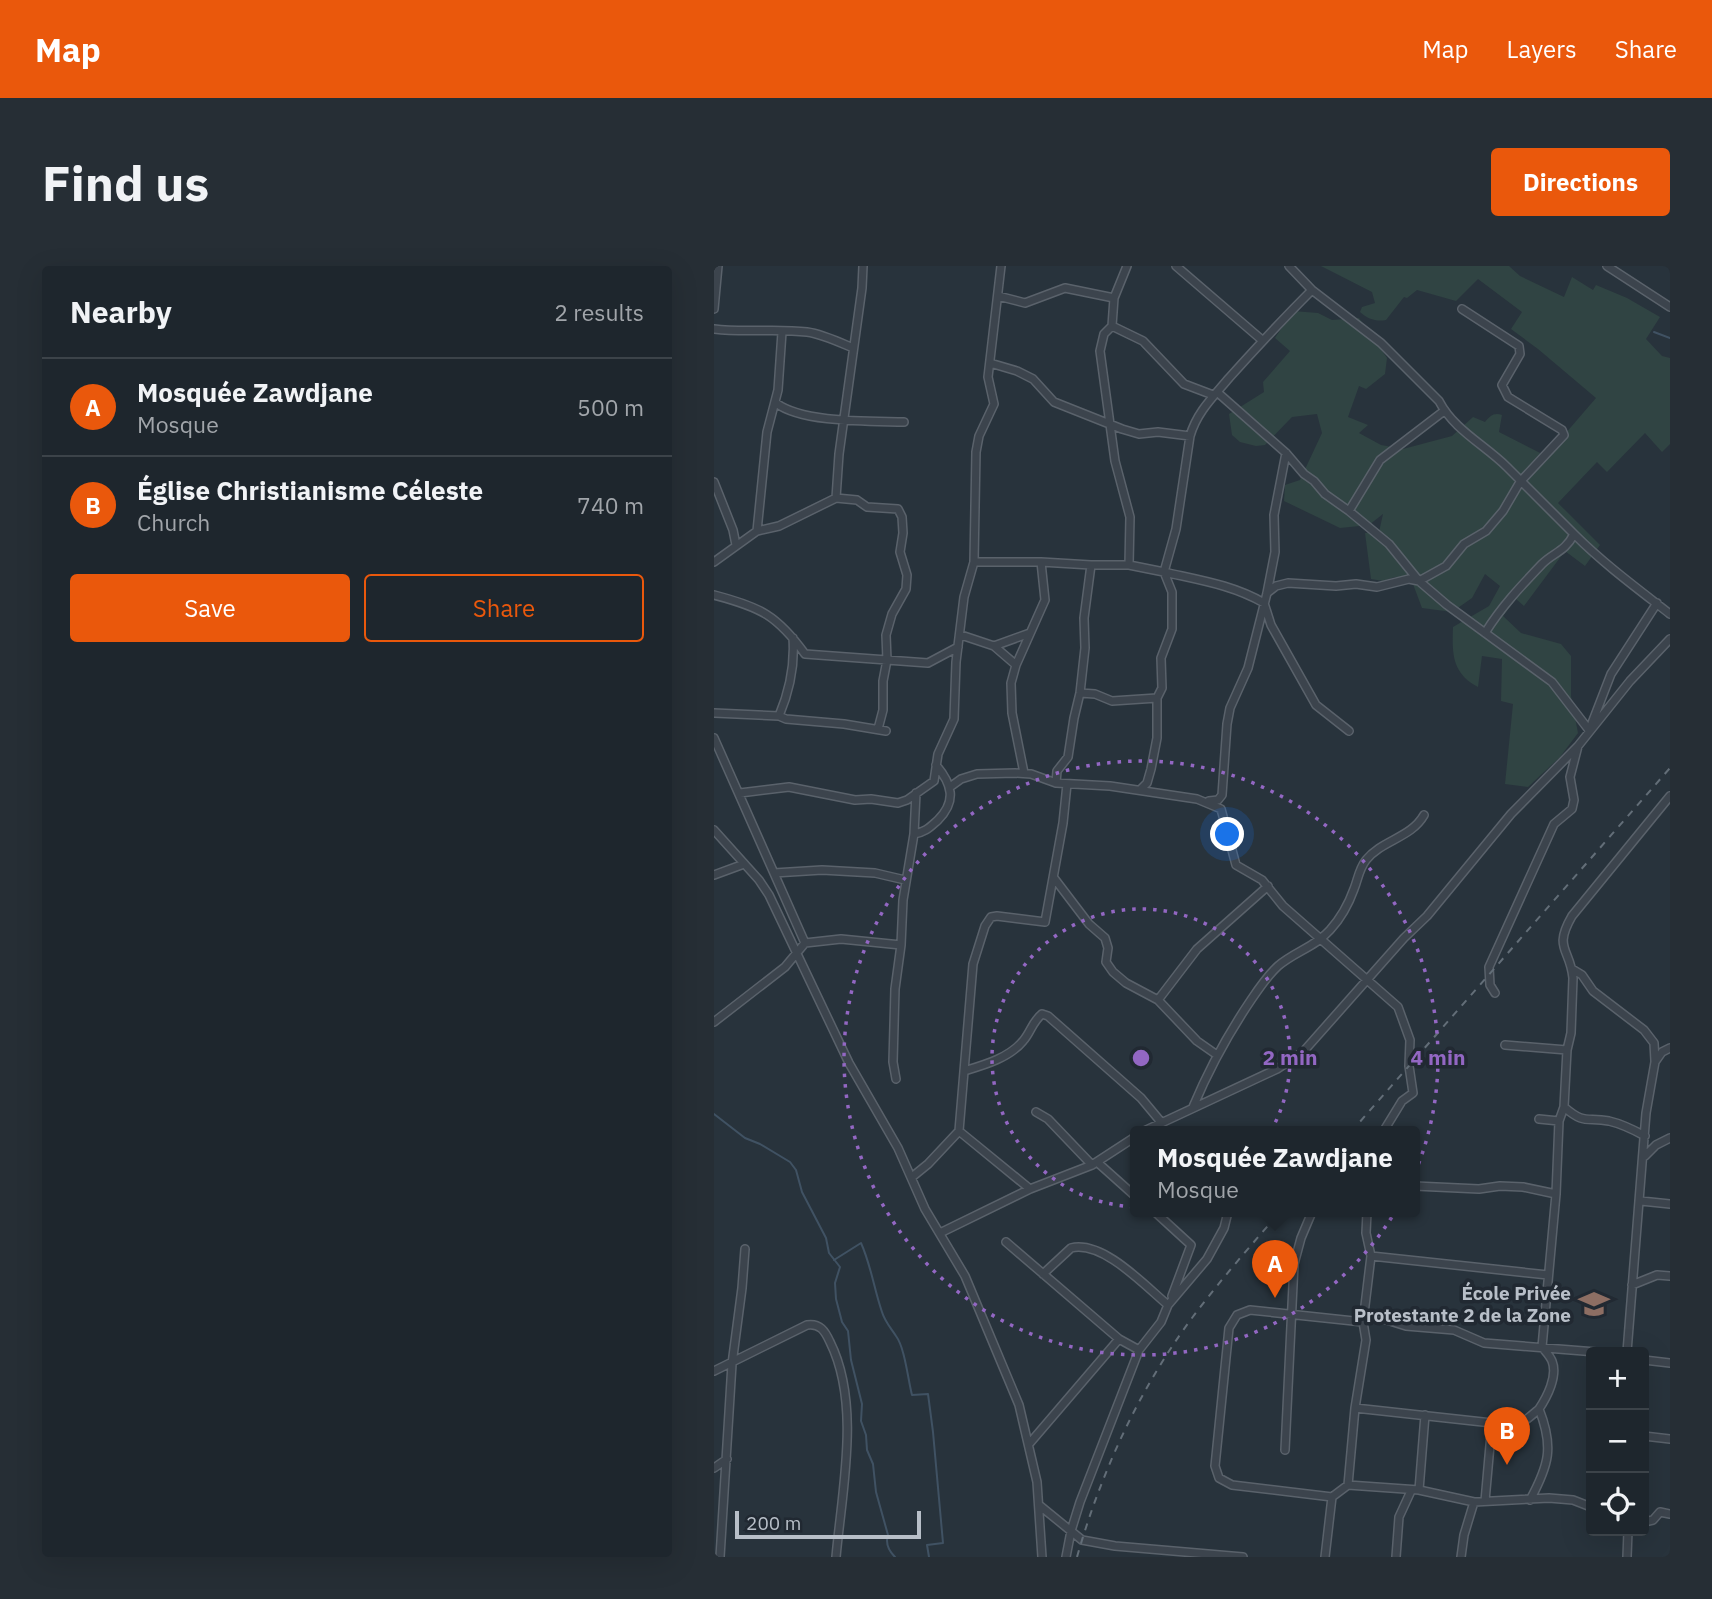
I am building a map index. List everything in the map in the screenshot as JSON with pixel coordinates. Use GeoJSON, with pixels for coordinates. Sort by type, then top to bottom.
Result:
{"type":"FeatureCollection","features":[{"type":"Feature","properties":{"kind":"street"},"geometry":{"type":"LineString","coordinates":[[714,309],[718,266]]}},
{"type":"Feature","properties":{"kind":"street"},"geometry":{"type":"LineString","coordinates":[[836,498],[839,454],[863,266]]}},
{"type":"Feature","properties":{"kind":"street"},"geometry":{"type":"LineString","coordinates":[[740,793],[789,787],[855,800],[871,799],[898,803],[933,785],[938,754],[954,719],[954,683],[964,597],[974,562],[976,452],[979,436],[994,404],[988,377],[1001,266]]}},
{"type":"Feature","properties":{"kind":"street"},"geometry":{"type":"LineString","coordinates":[[1127,266],[1114,298],[1112,326],[1104,334],[1100,351],[1115,461],[1130,517],[1129,565]]}},
{"type":"Feature","properties":{"kind":"street"},"geometry":{"type":"LineString","coordinates":[[1176,266],[1262,340]]}},
{"type":"Feature","properties":{"kind":"street"},"geometry":{"type":"LineString","coordinates":[[1289,266],[1312,290],[1381,343],[1473,440],[1507,467],[1555,512],[1574,534],[1670,614]]}},
{"type":"Feature","properties":{"kind":"street"},"geometry":{"type":"LineString","coordinates":[[1606,266],[1670,307]]}},
{"type":"Feature","properties":{"kind":"street"},"geometry":{"type":"LineString","coordinates":[[998,296],[1025,303],[1065,288],[1114,298]]}},
{"type":"Feature","properties":{"kind":"street"},"geometry":{"type":"LineString","coordinates":[[1141,789],[1147,783],[1153,759],[1157,738],[1157,698],[1162,688],[1161,658],[1172,629],[1172,592],[1164,572],[1176,529],[1189,436],[1200,412],[1215,394],[1262,340],[1312,290]]}},
{"type":"Feature","properties":{"kind":"street"},"geometry":{"type":"LineString","coordinates":[[1267,593],[1276,586],[1288,583],[1377,587],[1409,579],[1419,581],[1446,566],[1464,544],[1486,531],[1503,511],[1520,482],[1529,475],[1564,432],[1508,397],[1502,385],[1520,354],[1519,346],[1462,309]]}},
{"type":"Feature","properties":{"kind":"street"},"geometry":{"type":"LineString","coordinates":[[1112,326],[1143,341],[1184,384],[1215,394],[1286,453],[1325,494],[1389,544],[1419,581],[1552,682],[1589,730]]}},
{"type":"Feature","properties":{"kind":"street"},"geometry":{"type":"LineString","coordinates":[[714,329],[743,333],[770,330],[808,332],[853,348]]}},
{"type":"Feature","properties":{"kind":"street"},"geometry":{"type":"LineString","coordinates":[[757,531],[766,432],[776,403],[782,332]]}},
{"type":"Feature","properties":{"kind":"street"},"geometry":{"type":"LineString","coordinates":[[990,363],[1033,379],[1054,402],[1109,423],[1139,434],[1158,432],[1189,436]]}},
{"type":"Feature","properties":{"kind":"street"},"geometry":{"type":"LineString","coordinates":[[776,403],[786,411],[825,419],[904,422]]}},
{"type":"Feature","properties":{"kind":"street"},"geometry":{"type":"LineString","coordinates":[[1349,511],[1380,460],[1444,411]]}},
{"type":"Feature","properties":{"kind":"street"},"geometry":{"type":"LineString","coordinates":[[1286,453],[1274,515],[1275,552],[1267,593],[1248,668],[1230,708],[1222,809],[1236,865],[1268,886],[1277,901],[1398,1007],[1410,1040],[1409,1066],[1413,1093],[1402,1101],[1387,1126]]}},
{"type":"Feature","properties":{"kind":"street"},"geometry":{"type":"LineString","coordinates":[[714,482],[733,530],[736,545]]}},
{"type":"Feature","properties":{"kind":"street"},"geometry":{"type":"LineString","coordinates":[[714,562],[757,531],[779,526],[836,498],[857,500],[867,507],[898,509],[902,517],[900,552],[907,575],[906,589],[892,614],[887,635],[882,730],[779,716],[714,713]]}},
{"type":"Feature","properties":{"kind":"street"},"geometry":{"type":"LineString","coordinates":[[1485,633],[1502,607],[1545,561],[1564,549],[1574,534]]}},
{"type":"Feature","properties":{"kind":"street"},"geometry":{"type":"LineString","coordinates":[[974,562],[1129,565],[1224,585],[1249,594],[1264,603],[1271,625],[1316,705],[1349,731]]}},
{"type":"Feature","properties":{"kind":"street"},"geometry":{"type":"LineString","coordinates":[[1024,774],[1010,695],[1016,665],[1045,600],[1041,562]]}},
{"type":"Feature","properties":{"kind":"street"},"geometry":{"type":"LineString","coordinates":[[1056,783],[1057,771],[1068,757],[1080,693],[1085,648],[1084,618],[1091,565]]}},
{"type":"Feature","properties":{"kind":"street"},"geometry":{"type":"LineString","coordinates":[[714,594],[749,604],[769,614],[793,637],[805,654],[928,663],[958,648]]}},
{"type":"Feature","properties":{"kind":"street"},"geometry":{"type":"LineString","coordinates":[[1589,730],[1611,674],[1657,603]]}},
{"type":"Feature","properties":{"kind":"street"},"geometry":{"type":"LineString","coordinates":[[994,646],[1030,633]]}},
{"type":"Feature","properties":{"kind":"street"},"geometry":{"type":"LineString","coordinates":[[961,635],[994,646],[1016,665]]}},
{"type":"Feature","properties":{"kind":"street"},"geometry":{"type":"LineString","coordinates":[[779,716],[795,660],[793,637]]}},
{"type":"Feature","properties":{"kind":"street"},"geometry":{"type":"LineString","coordinates":[[1153,1126],[1237,1089],[1295,1059],[1427,916],[1511,814],[1578,746],[1630,681],[1670,639]]}},
{"type":"Feature","properties":{"kind":"street"},"geometry":{"type":"LineString","coordinates":[[1080,693],[1095,694],[1112,701],[1157,698]]}},
{"type":"Feature","properties":{"kind":"street"},"geometry":{"type":"LineString","coordinates":[[714,738],[805,943]]}},
{"type":"Feature","properties":{"kind":"street"},"geometry":{"type":"LineString","coordinates":[[1495,993],[1490,985],[1489,967],[1554,824],[1572,808],[1574,800],[1570,777],[1578,746]]}},
{"type":"Feature","properties":{"kind":"street"},"geometry":{"type":"LineString","coordinates":[[915,834],[929,829],[945,814],[949,805],[950,787],[936,765]]}},
{"type":"Feature","properties":{"kind":"street"},"geometry":{"type":"LineString","coordinates":[[950,787],[961,779],[977,774],[1024,774],[1056,783],[1141,789],[1208,802],[1222,809]]}},
{"type":"Feature","properties":{"kind":"street"},"geometry":{"type":"LineString","coordinates":[[912,1177],[959,1131],[973,964],[985,926],[991,917],[997,916],[1045,922],[1067,784]]}},
{"type":"Feature","properties":{"kind":"street"},"geometry":{"type":"LineString","coordinates":[[896,1079],[893,1062],[893,1018],[905,880],[915,834],[916,793]]}},
{"type":"Feature","properties":{"kind":"street"},"geometry":{"type":"LineString","coordinates":[[1208,802],[1218,800],[1222,795]]}},
{"type":"Feature","properties":{"kind":"street"},"geometry":{"type":"LineString","coordinates":[[1354,1408],[1492,1423],[1509,1429],[1524,1422],[1547,1398],[1553,1377],[1553,1362],[1542,1347],[1556,1194],[1559,1121],[1564,1107],[1567,1050],[1571,1033],[1572,969],[1562,946],[1564,930],[1572,916],[1670,796]]}},
{"type":"Feature","properties":{"kind":"street"},"geometry":{"type":"LineString","coordinates":[[1193,1107],[1234,1025],[1277,967],[1321,940],[1343,910],[1354,889],[1357,874],[1366,860],[1380,847],[1418,825],[1424,816]]}},
{"type":"Feature","properties":{"kind":"street"},"geometry":{"type":"LineString","coordinates":[[714,830],[769,895],[849,1063],[898,1148],[925,1209],[965,1276],[1019,1405],[1029,1444],[1039,1505],[1042,1557]]}},
{"type":"Feature","properties":{"kind":"street"},"geometry":{"type":"LineString","coordinates":[[714,875],[744,864]]}},
{"type":"Feature","properties":{"kind":"street"},"geometry":{"type":"LineString","coordinates":[[774,873],[822,870],[875,873],[905,880]]}},
{"type":"Feature","properties":{"kind":"street"},"geometry":{"type":"LineString","coordinates":[[1054,878],[1089,924],[1105,939],[1108,948],[1106,962],[1113,972],[1126,983],[1158,1000],[1196,1041],[1217,1055]]}},
{"type":"Feature","properties":{"kind":"street"},"geometry":{"type":"LineString","coordinates":[[1158,1000],[1197,949],[1268,886]]}},
{"type":"Feature","properties":{"kind":"street"},"geometry":{"type":"LineString","coordinates":[[805,943],[841,939],[901,945]]}},
{"type":"Feature","properties":{"kind":"street"},"geometry":{"type":"LineString","coordinates":[[714,1022],[785,967],[805,943]]}},
{"type":"Feature","properties":{"kind":"street"},"geometry":{"type":"LineString","coordinates":[[1572,969],[1582,975],[1593,990],[1644,1030],[1654,1043],[1655,1062],[1646,1113],[1645,1156],[1627,1347]]}},
{"type":"Feature","properties":{"kind":"street"},"geometry":{"type":"LineString","coordinates":[[964,1071],[1001,1058],[1017,1047],[1042,1014],[1048,1016],[1141,1098],[1161,1122]]}},
{"type":"Feature","properties":{"kind":"street"},"geometry":{"type":"LineString","coordinates":[[1505,1045],[1567,1050]]}},
{"type":"Feature","properties":{"kind":"street"},"geometry":{"type":"LineString","coordinates":[[1655,1062],[1662,1052],[1670,1048]]}},
{"type":"Feature","properties":{"kind":"street"},"geometry":{"type":"LineString","coordinates":[[1564,1107],[1576,1118],[1612,1122],[1645,1136]]}},
{"type":"Feature","properties":{"kind":"street"},"geometry":{"type":"LineString","coordinates":[[1036,1112],[1048,1119],[1094,1163],[1130,1192]]}},
{"type":"Feature","properties":{"kind":"street"},"geometry":{"type":"LineString","coordinates":[[1539,1119],[1559,1121]]}},
{"type":"Feature","properties":{"kind":"street"},"geometry":{"type":"LineString","coordinates":[[959,1131],[1030,1189]]}},
{"type":"Feature","properties":{"kind":"street"},"geometry":{"type":"LineString","coordinates":[[1645,1156],[1656,1145],[1670,1138]]}},
{"type":"Feature","properties":{"kind":"street"},"geometry":{"type":"LineString","coordinates":[[940,1234],[1030,1189],[1094,1163],[1130,1140]]}},
{"type":"Feature","properties":{"kind":"street"},"geometry":{"type":"LineString","coordinates":[[1420,1186],[1479,1189],[1523,1187],[1556,1194]]}},
{"type":"Feature","properties":{"kind":"street"},"geometry":{"type":"LineString","coordinates":[[1641,1201],[1670,1203]]}},
{"type":"Feature","properties":{"kind":"street"},"geometry":{"type":"LineString","coordinates":[[1066,1557],[1071,1531],[1139,1350],[1161,1322],[1191,1245],[1160,1217]]}},
{"type":"Feature","properties":{"kind":"street"},"geometry":{"type":"LineString","coordinates":[[1170,1303],[1207,1259],[1224,1228],[1227,1217]]}},
{"type":"Feature","properties":{"kind":"street"},"geometry":{"type":"LineString","coordinates":[[1284,1450],[1294,1264],[1310,1217]]}},
{"type":"Feature","properties":{"kind":"street"},"geometry":{"type":"LineString","coordinates":[[1348,1485],[1354,1408],[1366,1340],[1364,1319],[1371,1255],[1366,1233],[1367,1217]]}},
{"type":"Feature","properties":{"kind":"street"},"geometry":{"type":"LineString","coordinates":[[1006,1242],[1119,1339],[1139,1350]]}},
{"type":"Feature","properties":{"kind":"street"},"geometry":{"type":"LineString","coordinates":[[1043,1274],[1071,1248],[1096,1249],[1170,1303]]}},
{"type":"Feature","properties":{"kind":"street"},"geometry":{"type":"LineString","coordinates":[[720,1557],[732,1364],[743,1288],[745,1249]]}},
{"type":"Feature","properties":{"kind":"street"},"geometry":{"type":"LineString","coordinates":[[1371,1255],[1548,1275]]}},
{"type":"Feature","properties":{"kind":"street"},"geometry":{"type":"LineString","coordinates":[[1632,1285],[1657,1275],[1670,1276]]}},
{"type":"Feature","properties":{"kind":"street"},"geometry":{"type":"LineString","coordinates":[[1586,1351],[1484,1343],[1454,1330],[1364,1319],[1242,1311],[1232,1320],[1226,1341],[1215,1466],[1225,1483],[1231,1485],[1332,1497],[1348,1485],[1415,1490],[1474,1502],[1573,1500],[1586,1505]]}},
{"type":"Feature","properties":{"kind":"street"},"geometry":{"type":"LineString","coordinates":[[714,1371],[807,1325],[821,1327],[841,1368],[849,1416],[836,1557]]}},
{"type":"Feature","properties":{"kind":"street"},"geometry":{"type":"LineString","coordinates":[[1029,1444],[1119,1339]]}},
{"type":"Feature","properties":{"kind":"street"},"geometry":{"type":"LineString","coordinates":[[1649,1361],[1670,1363]]}},
{"type":"Feature","properties":{"kind":"street"},"geometry":{"type":"LineString","coordinates":[[1530,1500],[1545,1474],[1549,1447],[1539,1409]]}},
{"type":"Feature","properties":{"kind":"street"},"geometry":{"type":"LineString","coordinates":[[1396,1557],[1399,1517],[1415,1490],[1424,1415]]}},
{"type":"Feature","properties":{"kind":"street"},"geometry":{"type":"LineString","coordinates":[[1485,1501],[1492,1423]]}},
{"type":"Feature","properties":{"kind":"street"},"geometry":{"type":"LineString","coordinates":[[1649,1436],[1670,1438]]}},
{"type":"Feature","properties":{"kind":"street"},"geometry":{"type":"LineString","coordinates":[[714,1468],[727,1459]]}},
{"type":"Feature","properties":{"kind":"street"},"geometry":{"type":"LineString","coordinates":[[1325,1557],[1332,1497]]}},
{"type":"Feature","properties":{"kind":"street"},"geometry":{"type":"LineString","coordinates":[[1461,1557],[1466,1525],[1474,1502]]}},
{"type":"Feature","properties":{"kind":"street"},"geometry":{"type":"LineString","coordinates":[[1039,1505],[1082,1540],[1160,1553],[1243,1557]]}},
{"type":"Feature","properties":{"kind":"street"},"geometry":{"type":"LineString","coordinates":[[1649,1521],[1660,1512],[1670,1514]]}},
{"type":"Feature","properties":{"kind":"street"},"geometry":{"type":"LineString","coordinates":[[1626,1557],[1628,1536]]}},
{"type":"Feature","properties":{"kind":"green space"},"geometry":{"type":"Polygon","coordinates":[[[1321,266],[1509,266],[1520,276],[1564,297],[1572,277],[1593,290],[1596,285],[1627,298],[1660,317],[1646,339],[1662,356],[1670,358],[1670,444],[1662,452],[1645,433],[1607,472],[1597,462],[1558,503],[1600,545],[1585,566],[1565,551],[1524,606],[1516,599],[1503,616],[1521,633],[1561,644],[1571,656],[1571,696],[1578,733],[1560,757],[1528,787],[1505,784],[1513,704],[1501,701],[1502,659],[1482,656],[1478,687],[1463,676],[1455,662],[1453,627],[1489,606],[1500,586],[1485,574],[1472,598],[1452,612],[1422,608],[1413,584],[1395,577],[1383,581],[1371,579],[1365,533],[1379,532],[1383,514],[1369,525],[1340,528],[1284,501],[1285,485],[1300,480],[1322,433],[1317,414],[1292,417],[1265,445],[1256,446],[1240,442],[1232,435],[1229,414],[1264,392],[1263,382],[1290,351],[1275,338],[1293,311],[1318,313],[1332,320],[1359,318],[1387,358],[1385,374],[1366,389],[1359,386],[1348,417],[1368,425],[1359,433],[1381,445],[1403,449],[1452,436],[1473,417],[1485,422],[1490,416],[1497,414],[1502,415],[1499,432],[1546,456],[1596,398],[1511,329],[1522,312],[1478,279],[1456,301],[1417,290],[1407,298],[1404,297],[1386,320],[1379,321],[1360,312],[1362,307],[1375,303],[1372,292],[1321,266]]]}},
{"type":"Feature","properties":{"kind":"waterway"},"geometry":{"type":"LineString","coordinates":[[1654,332],[1670,338]]}},
{"type":"Feature","properties":{"kind":"waterway"},"geometry":{"type":"LineString","coordinates":[[714,1114],[745,1138],[790,1162],[826,1238],[829,1253],[840,1267],[835,1283],[836,1299],[842,1322],[848,1331],[851,1360],[862,1404],[861,1421],[873,1464],[876,1492],[888,1535],[887,1544],[895,1557]]}},
{"type":"Feature","properties":{"kind":"waterway"},"geometry":{"type":"LineString","coordinates":[[834,1260],[861,1243],[883,1316],[902,1348],[912,1395],[928,1394],[943,1543],[927,1545],[929,1557]]}},
{"type":"Feature","properties":{"kind":"railway"},"geometry":{"type":"LineString","coordinates":[[1356,1126],[1670,768]]}},
{"type":"Feature","properties":{"kind":"railway"},"geometry":{"type":"LineString","coordinates":[[1077,1557],[1112,1459],[1159,1367],[1208,1297],[1276,1217]]}},
{"type":"Feature","properties":{"kind":"place","name":"Mosquée Zawdjane"},"geometry":{"type":"Point","coordinates":[1275,1298]}},
{"type":"Feature","properties":{"kind":"place","name":"École Privée Protestante 2 de la Zone"},"geometry":{"type":"Point","coordinates":[1594,1304]}},
{"type":"Feature","properties":{"kind":"place","name":"Église Christianisme Céleste"},"geometry":{"type":"Point","coordinates":[1507,1465]}}]}
